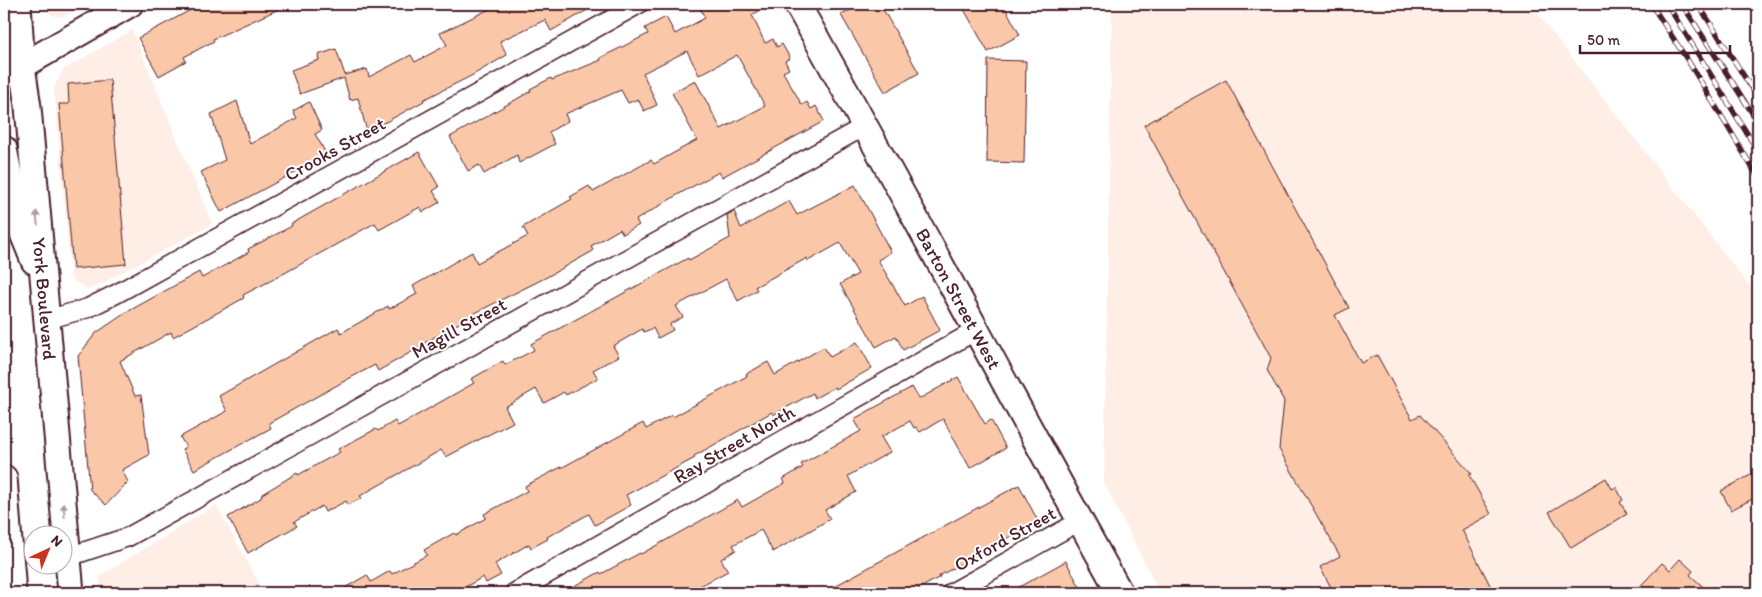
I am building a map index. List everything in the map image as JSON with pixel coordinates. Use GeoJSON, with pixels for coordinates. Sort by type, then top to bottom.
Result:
{"type":"FeatureCollection","features":[{"type":"Feature","properties":{"kind":"main road","name":"York Boulevard"},"geometry":{"type":"LineString","coordinates":[[18,4],[13,70],[28,108],[65,524]]}},
{"type":"Feature","properties":{"kind":"main road"},"geometry":{"type":"LineString","coordinates":[[4,41],[13,70],[130,4]]}},
{"type":"Feature","properties":{"kind":"main road","name":"Barton Street West"},"geometry":{"type":"LineString","coordinates":[[797,4],[1120,593]]}},
{"type":"Feature","properties":{"kind":"main road"},"geometry":{"type":"LineString","coordinates":[[4,149],[18,224],[43,284]]}},
{"type":"Feature","properties":{"kind":"main road"},"geometry":{"type":"LineString","coordinates":[[4,478],[7,568],[13,593]]}},
{"type":"Feature","properties":{"kind":"main road","name":"York Boulevard"},"geometry":{"type":"LineString","coordinates":[[69,574],[71,593]]}},
{"type":"Feature","properties":{"kind":"street","name":"Crooks Street"},"geometry":{"type":"LineString","coordinates":[[46,320],[88,308],[116,294],[639,4]]}},
{"type":"Feature","properties":{"kind":"street","name":"Magill Street"},"geometry":{"type":"LineString","coordinates":[[72,556],[128,537],[865,126]]}},
{"type":"Feature","properties":{"kind":"street","name":"Ray Street North"},"geometry":{"type":"LineString","coordinates":[[514,593],[975,331]]}},
{"type":"Feature","properties":{"kind":"street","name":"Oxford Street"},"geometry":{"type":"LineString","coordinates":[[951,593],[1080,521]]}},
{"type":"Feature","properties":{"kind":"shaded area"},"geometry":{"type":"Polygon","coordinates":[[[46,4],[85,4],[62,17],[52,15],[47,9],[46,4]]]}},
{"type":"Feature","properties":{"kind":"shaded area"},"geometry":{"type":"Polygon","coordinates":[[[1112,4],[1530,4],[1758,297],[1758,593],[1580,593],[1567,587],[1557,593],[1160,593],[1104,483],[1112,4]]]}},
{"type":"Feature","properties":{"kind":"shaded area"},"geometry":{"type":"Polygon","coordinates":[[[132,30],[212,224],[89,290],[71,279],[54,88],[63,70],[132,30]]]}},
{"type":"Feature","properties":{"kind":"shaded area"},"geometry":{"type":"Polygon","coordinates":[[[216,505],[264,593],[101,593],[100,576],[216,505]]]}},
{"type":"Feature","properties":{"kind":"building"},"geometry":{"type":"Polygon","coordinates":[[[202,4],[290,4],[213,39],[214,41],[184,57],[186,61],[159,76],[138,38],[202,4]]]}},
{"type":"Feature","properties":{"kind":"building"},"geometry":{"type":"Polygon","coordinates":[[[500,4],[598,4],[551,31],[545,20],[500,41],[507,55],[386,122],[366,128],[358,98],[350,100],[344,78],[300,94],[291,70],[319,60],[318,55],[336,49],[345,75],[367,69],[369,77],[411,55],[415,62],[447,45],[440,33],[500,4]]]}},
{"type":"Feature","properties":{"kind":"building"},"geometry":{"type":"Polygon","coordinates":[[[698,4],[772,4],[752,15],[765,43],[773,39],[777,47],[782,44],[790,58],[785,61],[789,69],[783,72],[802,105],[807,102],[811,109],[816,106],[824,121],[722,177],[719,172],[679,194],[636,220],[639,225],[623,234],[620,229],[591,246],[593,251],[545,278],[465,318],[422,346],[378,371],[375,365],[350,378],[269,423],[271,428],[194,470],[182,449],[186,447],[180,437],[227,411],[219,396],[338,328],[341,333],[388,306],[389,309],[417,294],[413,286],[472,252],[477,263],[528,236],[523,227],[572,199],[570,197],[589,186],[593,192],[651,160],[654,164],[697,140],[672,93],[695,80],[721,129],[765,106],[737,55],[699,75],[687,51],[643,73],[657,105],[644,111],[638,99],[628,103],[621,90],[565,114],[568,121],[549,132],[555,144],[519,163],[517,155],[484,174],[479,165],[468,171],[450,137],[551,78],[552,80],[601,60],[600,58],[648,34],[645,28],[666,17],[675,34],[705,18],[698,4]]]}},
{"type":"Feature","properties":{"kind":"building"},"geometry":{"type":"Polygon","coordinates":[[[862,4],[880,4],[919,73],[885,92],[841,15],[862,4]]]}},
{"type":"Feature","properties":{"kind":"building"},"geometry":{"type":"Polygon","coordinates":[[[961,4],[1003,4],[1020,35],[988,52],[961,4]]]}},
{"type":"Feature","properties":{"kind":"building"},"geometry":{"type":"Polygon","coordinates":[[[988,60],[1026,61],[1024,163],[987,162],[988,60]]]}},
{"type":"Feature","properties":{"kind":"building"},"geometry":{"type":"Polygon","coordinates":[[[110,80],[126,264],[73,269],[59,104],[69,104],[68,84],[110,80]]]}},
{"type":"Feature","properties":{"kind":"building"},"geometry":{"type":"Polygon","coordinates":[[[1226,80],[1349,308],[1335,315],[1361,363],[1377,355],[1412,419],[1420,415],[1472,474],[1469,475],[1491,514],[1462,530],[1494,593],[1334,593],[1320,567],[1340,556],[1279,449],[1284,401],[1267,370],[1271,358],[1144,125],[1226,80]]]}},
{"type":"Feature","properties":{"kind":"building"},"geometry":{"type":"Polygon","coordinates":[[[237,101],[250,144],[297,118],[293,111],[309,102],[322,130],[315,134],[327,155],[221,212],[201,172],[225,160],[211,114],[237,101]]]}},
{"type":"Feature","properties":{"kind":"building"},"geometry":{"type":"Polygon","coordinates":[[[419,152],[439,187],[433,191],[440,202],[423,212],[420,207],[379,230],[375,223],[243,295],[244,298],[173,337],[171,332],[120,361],[135,396],[141,395],[149,455],[122,470],[128,482],[106,505],[90,490],[78,356],[96,333],[127,312],[199,272],[202,278],[249,252],[248,249],[292,226],[291,224],[419,152]]]}},
{"type":"Feature","properties":{"kind":"building"},"geometry":{"type":"Polygon","coordinates":[[[855,185],[891,252],[878,260],[905,306],[922,296],[940,330],[903,350],[896,336],[876,347],[840,284],[858,274],[840,243],[808,261],[807,258],[755,287],[757,290],[738,301],[726,279],[676,306],[683,317],[670,324],[673,330],[658,338],[653,328],[644,332],[642,329],[613,346],[619,356],[593,370],[598,378],[566,395],[564,392],[544,403],[536,389],[505,407],[513,422],[446,457],[441,450],[360,496],[362,498],[348,505],[346,501],[325,512],[322,506],[294,522],[297,526],[248,553],[228,517],[261,498],[262,494],[297,473],[298,475],[340,452],[338,449],[376,429],[378,431],[395,421],[398,426],[474,383],[471,379],[503,361],[505,365],[534,350],[531,344],[688,258],[689,260],[730,238],[727,215],[734,211],[741,228],[789,201],[797,215],[855,185]]]}},
{"type":"Feature","properties":{"kind":"building"},"geometry":{"type":"Polygon","coordinates":[[[857,342],[872,368],[836,389],[835,387],[815,398],[813,393],[773,415],[772,412],[694,456],[695,458],[626,495],[631,505],[595,525],[589,514],[531,548],[529,544],[495,564],[501,575],[486,583],[483,577],[455,593],[336,593],[367,575],[371,582],[390,571],[392,574],[427,555],[424,550],[486,518],[484,514],[527,491],[525,486],[643,423],[646,429],[672,415],[673,417],[747,376],[746,374],[768,362],[775,375],[824,347],[830,357],[857,342]]]}},
{"type":"Feature","properties":{"kind":"building"},"geometry":{"type":"Polygon","coordinates":[[[958,377],[985,424],[991,420],[1006,448],[970,468],[943,419],[920,432],[916,427],[914,428],[910,421],[881,437],[890,452],[848,476],[856,492],[825,510],[830,519],[773,552],[761,530],[733,545],[736,550],[721,559],[728,571],[687,593],[561,593],[600,572],[601,574],[641,554],[738,500],[742,507],[785,483],[783,479],[803,467],[801,464],[861,431],[854,419],[912,387],[919,399],[958,377]]]}},
{"type":"Feature","properties":{"kind":"building"},"geometry":{"type":"Polygon","coordinates":[[[1758,471],[1758,496],[1731,510],[1721,491],[1758,471]]]}},
{"type":"Feature","properties":{"kind":"building"},"geometry":{"type":"Polygon","coordinates":[[[1606,478],[1612,489],[1616,487],[1623,500],[1620,502],[1627,514],[1571,548],[1549,512],[1606,478]]]}},
{"type":"Feature","properties":{"kind":"building"},"geometry":{"type":"Polygon","coordinates":[[[1019,485],[1038,521],[911,593],[822,593],[1019,485]]]}},
{"type":"Feature","properties":{"kind":"building"},"geometry":{"type":"Polygon","coordinates":[[[1680,559],[1693,571],[1690,575],[1710,593],[1634,593],[1662,563],[1670,570],[1680,559]]]}},
{"type":"Feature","properties":{"kind":"building"},"geometry":{"type":"Polygon","coordinates":[[[1066,561],[1083,593],[1008,593],[1066,561]]]}},
{"type":"Feature","properties":{"kind":"railway"},"geometry":{"type":"LineString","coordinates":[[1651,4],[1690,64],[1758,177]]}},
{"type":"Feature","properties":{"kind":"railway"},"geometry":{"type":"LineString","coordinates":[[1667,4],[1758,151]]}},
{"type":"Feature","properties":{"kind":"railway"},"geometry":{"type":"LineString","coordinates":[[1682,4],[1758,122]]}},
{"type":"Feature","properties":{"kind":"railway"},"geometry":{"type":"LineString","coordinates":[[1698,4],[1758,98]]}}]}
